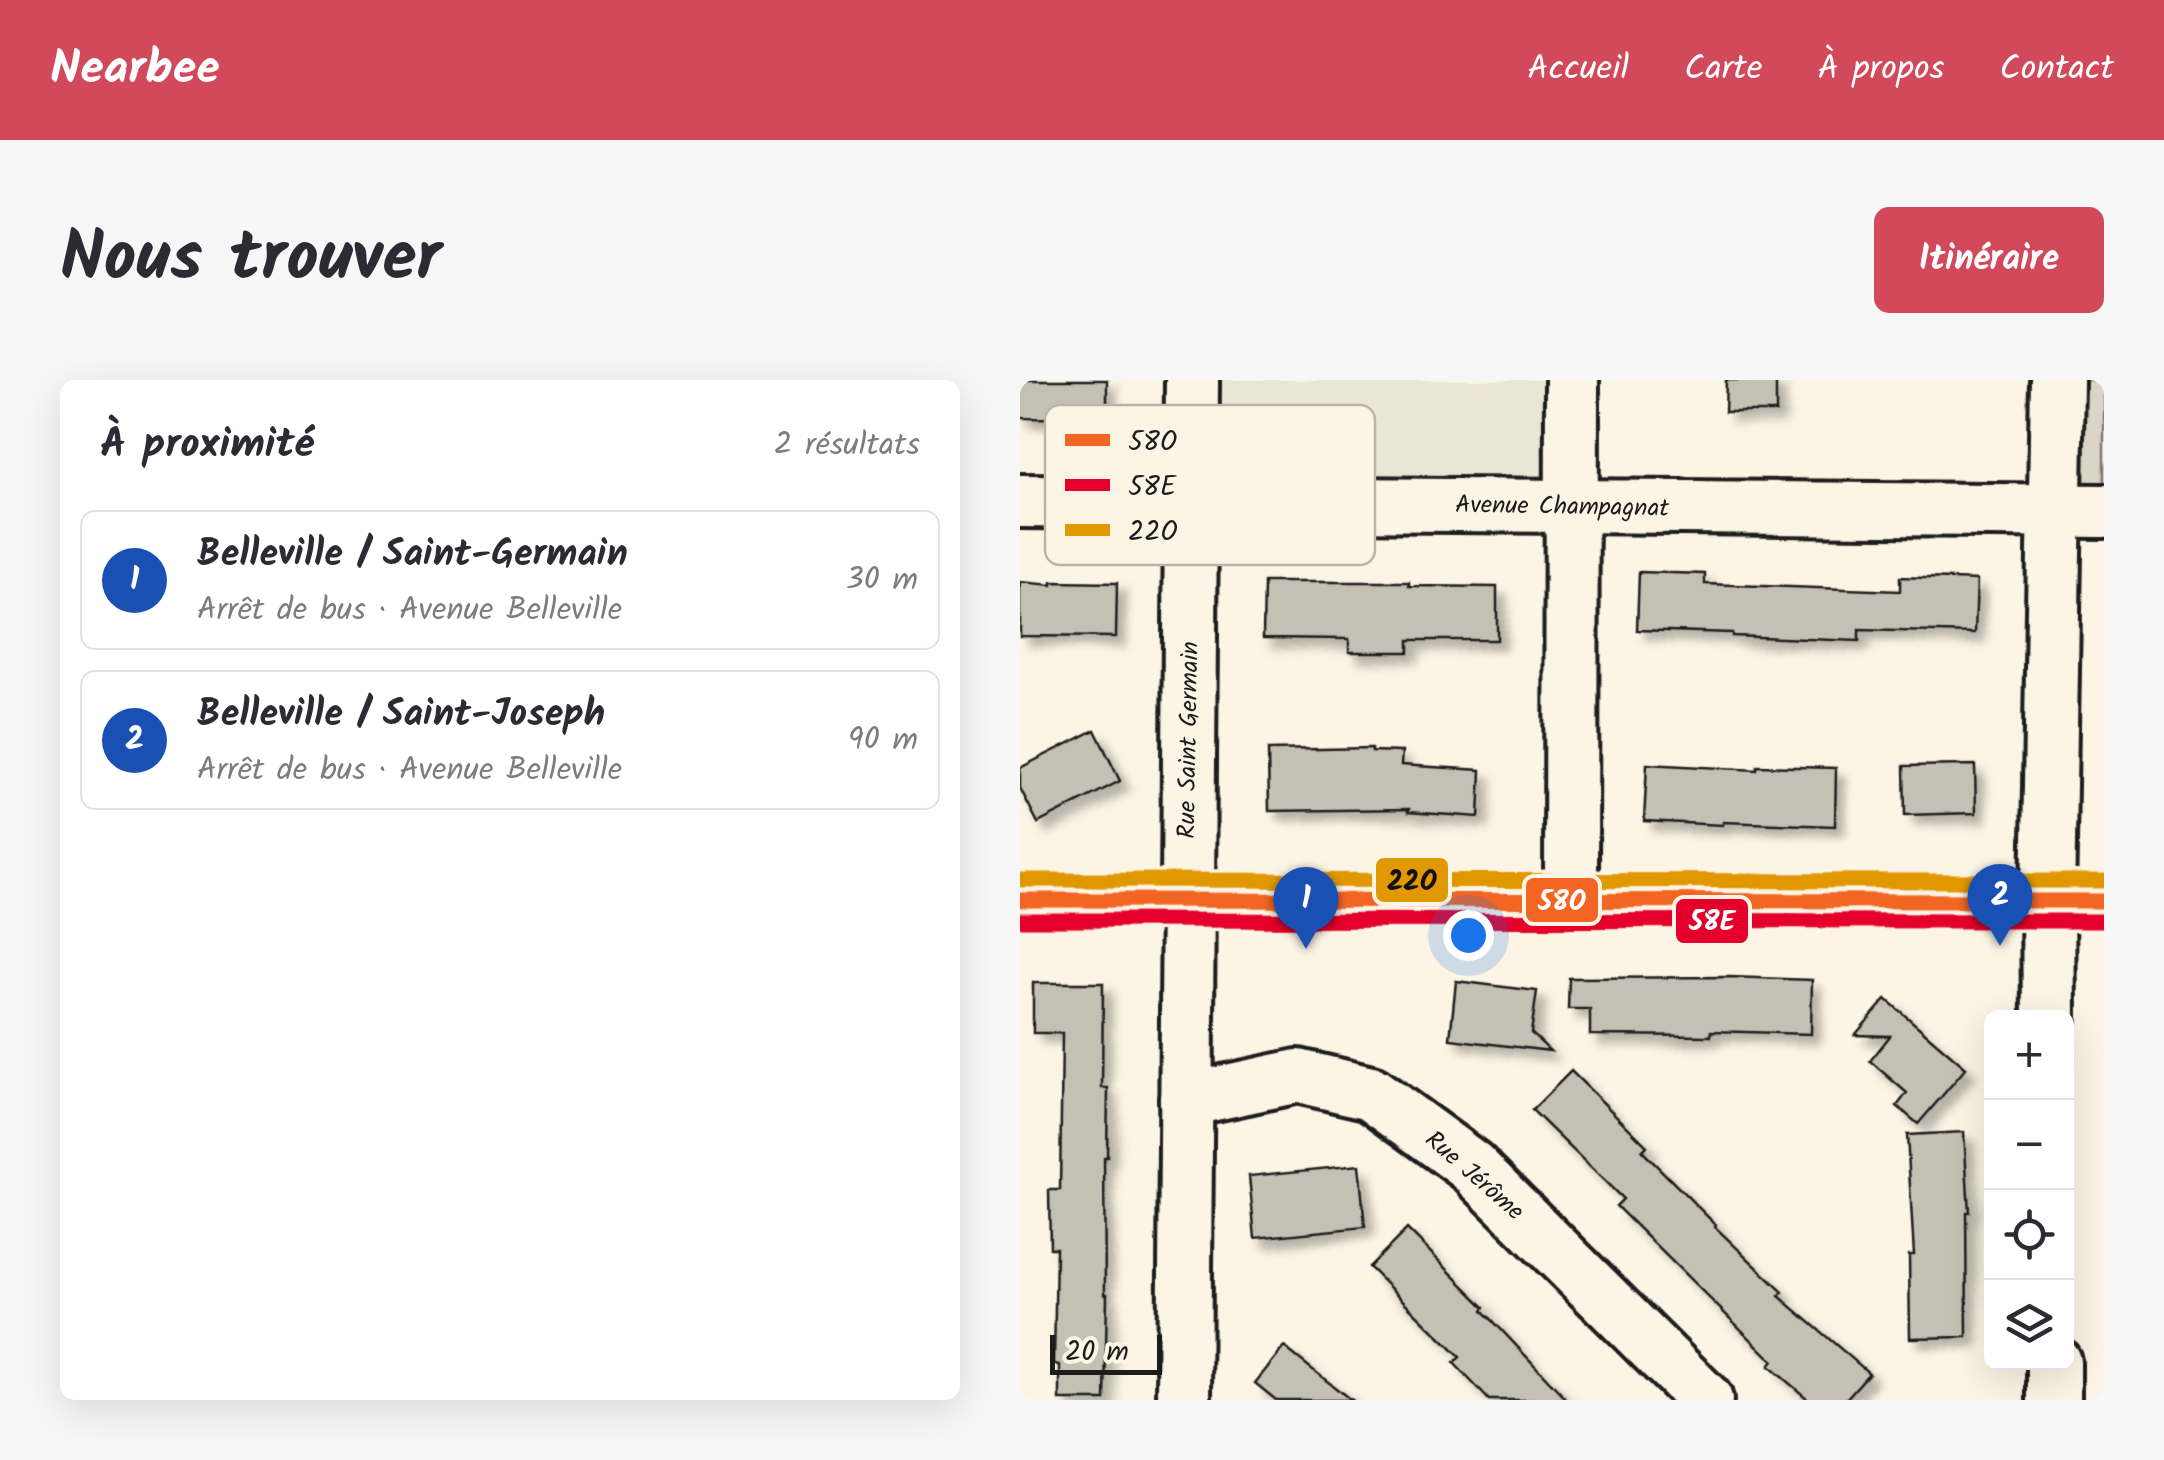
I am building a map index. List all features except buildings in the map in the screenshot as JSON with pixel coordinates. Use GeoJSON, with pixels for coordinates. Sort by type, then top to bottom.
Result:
{"type":"FeatureCollection","features":[{"type":"Feature","properties":{"kind":"street","name":"Rue Saint Germain"},"geometry":{"type":"LineString","coordinates":[[1192,380],[1192,405]]}},
{"type":"Feature","properties":{"kind":"street"},"geometry":{"type":"LineString","coordinates":[[1571,900],[1572,380]]}},
{"type":"Feature","properties":{"kind":"street"},"geometry":{"type":"LineString","coordinates":[[2049,1010],[2048,901],[2079,512],[2056,380]]}},
{"type":"Feature","properties":{"kind":"street","name":"Avenue Champagnat"},"geometry":{"type":"LineString","coordinates":[[1020,502],[1045,502]]}},
{"type":"Feature","properties":{"kind":"street","name":"Avenue Champagnat"},"geometry":{"type":"LineString","coordinates":[[1375,505],[2079,512]]}},
{"type":"Feature","properties":{"kind":"street","name":"Rue Saint Germain"},"geometry":{"type":"LineString","coordinates":[[1184,1400],[1191,565]]}},
{"type":"Feature","properties":{"kind":"street"},"geometry":{"type":"LineString","coordinates":[[1020,900],[2104,901]]}},
{"type":"Feature","properties":{"kind":"street","name":"Rue Jérôme"},"geometry":{"type":"LineString","coordinates":[[1186,1100],[1298,1076],[1371,1092],[1471,1166],[1706,1400]]}},
{"type":"Feature","properties":{"kind":"street"},"geometry":{"type":"LineString","coordinates":[[2054,1370],[2054,1400]]}},
{"type":"Feature","properties":{"kind":"shaded area"},"geometry":{"type":"Polygon","coordinates":[[[1192,380],[1572,380],[1572,507],[1375,505],[1375,405],[1192,405],[1192,380]]]}},
{"type":"Feature","properties":{"kind":"shaded area"},"geometry":{"type":"Polygon","coordinates":[[[2057,380],[2104,380],[2104,511],[2054,513],[2057,380]]]}},
{"type":"Feature","properties":{"kind":"transit line","name":"22O"},"geometry":{"type":"LineString","coordinates":[[1020,880],[2104,881]]}},
{"type":"Feature","properties":{"kind":"transit line","name":"58O"},"geometry":{"type":"LineString","coordinates":[[1020,900],[2104,901]]}},
{"type":"Feature","properties":{"kind":"transit line","name":"58E"},"geometry":{"type":"LineString","coordinates":[[1020,920],[2104,921]]}},
{"type":"Feature","properties":{"kind":"place","name":"Belleville / Saint-Joseph"},"geometry":{"type":"Point","coordinates":[2000,946]}},
{"type":"Feature","properties":{"kind":"place","name":"Belleville / Saint-Germain"},"geometry":{"type":"Point","coordinates":[1306,949]}}]}
